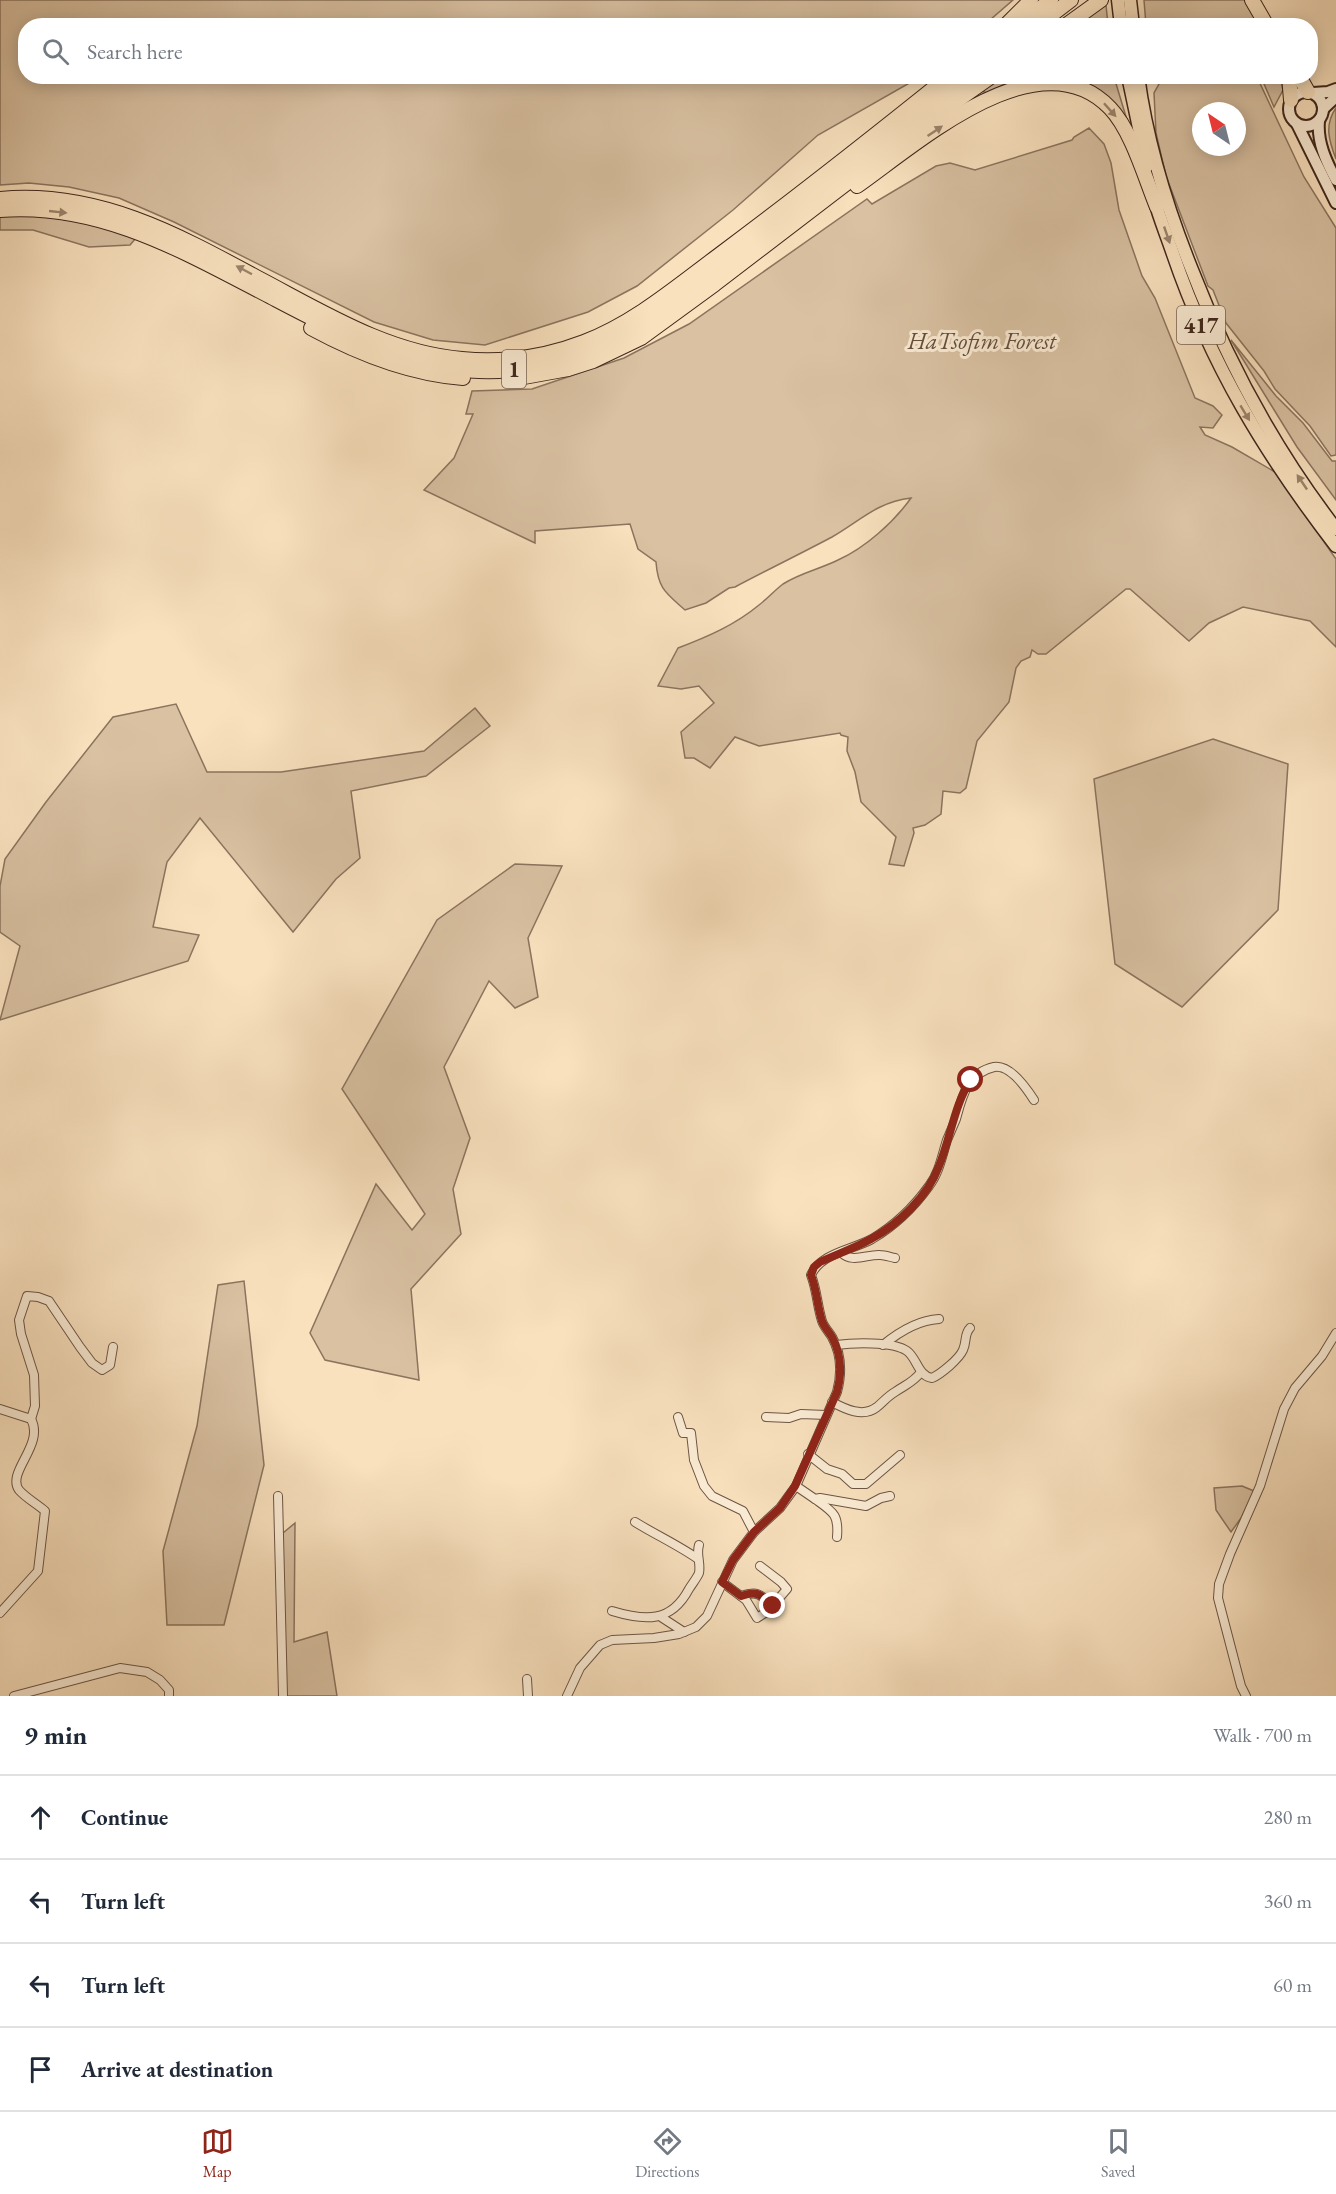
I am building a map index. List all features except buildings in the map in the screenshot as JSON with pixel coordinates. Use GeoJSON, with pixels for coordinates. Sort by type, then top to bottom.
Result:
{"type":"FeatureCollection","features":[{"type":"Feature","properties":{"kind":"highway"},"geometry":{"type":"LineString","coordinates":[[1013,18],[1031,0]]}},
{"type":"Feature","properties":{"kind":"highway"},"geometry":{"type":"LineString","coordinates":[[1027,18],[1051,0]]}},
{"type":"Feature","properties":{"kind":"highway"},"geometry":{"type":"LineString","coordinates":[[1047,18],[1071,0]]}},
{"type":"Feature","properties":{"kind":"highway"},"geometry":{"type":"LineString","coordinates":[[1076,18],[1101,0]]}},
{"type":"Feature","properties":{"kind":"highway"},"geometry":{"type":"LineString","coordinates":[[1252,0],[1262,18]]}},
{"type":"Feature","properties":{"kind":"highway"},"geometry":{"type":"LineString","coordinates":[[1262,0],[1270,18]]}},
{"type":"Feature","properties":{"kind":"highway","name":"1"},"geometry":{"type":"LineString","coordinates":[[0,199],[63,200],[99,206],[120,213],[229,262],[355,328],[399,346],[460,359],[521,358],[585,342],[643,311],[797,197],[939,84]]}},
{"type":"Feature","properties":{"kind":"highway","name":"1"},"geometry":{"type":"LineString","coordinates":[[0,210],[32,209],[93,217],[139,233],[214,267],[348,336],[392,354],[420,362],[452,368],[488,370],[546,364],[604,345],[657,314],[959,84]]}},
{"type":"Feature","properties":{"kind":"highway"},"geometry":{"type":"LineString","coordinates":[[214,267],[303,323],[371,357],[415,371],[442,376],[488,379],[547,374],[593,361],[641,338],[928,121],[981,84]]}},
{"type":"Feature","properties":{"kind":"highway"},"geometry":{"type":"LineString","coordinates":[[715,284],[969,109],[1002,93],[1033,84]]}},
{"type":"Feature","properties":{"kind":"highway"},"geometry":{"type":"LineString","coordinates":[[1058,84],[1082,89],[1110,109],[1131,142],[1157,207]]}},
{"type":"Feature","properties":{"kind":"highway"},"geometry":{"type":"LineString","coordinates":[[1290,84],[1291,100]]}},
{"type":"Feature","properties":{"kind":"highway"},"geometry":{"type":"LineString","coordinates":[[1304,84],[1310,92]]}},
{"type":"Feature","properties":{"kind":"main road"},"geometry":{"type":"LineString","coordinates":[[1130,0],[1132,18]]}},
{"type":"Feature","properties":{"kind":"main road"},"geometry":{"type":"LineString","coordinates":[[1118,3],[1120,18]]}},
{"type":"Feature","properties":{"kind":"main road","name":"417"},"geometry":{"type":"LineString","coordinates":[[1129,84],[1139,136],[1157,207],[1180,275],[1208,342],[1242,409],[1284,476],[1336,546]]}},
{"type":"Feature","properties":{"kind":"main road","name":"417"},"geometry":{"type":"LineString","coordinates":[[1139,84],[1142,108],[1168,204],[1210,318],[1259,416],[1336,529]]}},
{"type":"Feature","properties":{"kind":"main road"},"geometry":{"type":"LineString","coordinates":[[1336,89],[1328,92],[1298,94],[1289,105],[1290,116],[1297,124],[1336,202]]}},
{"type":"Feature","properties":{"kind":"main road"},"geometry":{"type":"LineString","coordinates":[[1310,92],[1320,100],[1323,109]]}},
{"type":"Feature","properties":{"kind":"main road"},"geometry":{"type":"LineString","coordinates":[[1336,97],[1323,109],[1318,130],[1323,152],[1336,180]]}},
{"type":"Feature","properties":{"kind":"main road"},"geometry":{"type":"LineString","coordinates":[[1297,124],[1308,126],[1319,121]]}},
{"type":"Feature","properties":{"kind":"street"},"geometry":{"type":"LineString","coordinates":[[567,1696],[579,1668],[600,1645],[612,1640],[654,1638],[696,1627],[707,1616],[733,1560],[754,1532],[780,1508],[795,1486],[841,1376],[836,1345],[822,1320],[817,1290],[811,1275],[814,1267],[820,1262],[873,1238],[914,1204],[930,1184],[939,1167],[965,1089],[971,1080],[992,1068],[999,1067],[1021,1081],[1034,1100]]}},
{"type":"Feature","properties":{"kind":"street"},"geometry":{"type":"LineString","coordinates":[[842,1252],[845,1256],[854,1258],[865,1258],[878,1254],[895,1257]]}},
{"type":"Feature","properties":{"kind":"street"},"geometry":{"type":"LineString","coordinates":[[0,1613],[38,1571],[45,1511],[18,1489],[16,1481],[18,1471],[27,1458],[34,1439],[34,1426],[31,1419],[35,1406],[34,1375],[21,1335],[19,1320],[27,1296],[49,1301],[92,1363],[102,1370],[110,1365],[113,1347]]}},
{"type":"Feature","properties":{"kind":"street"},"geometry":{"type":"LineString","coordinates":[[883,1345],[896,1335],[927,1320],[939,1319]]}},
{"type":"Feature","properties":{"kind":"street"},"geometry":{"type":"LineString","coordinates":[[836,1345],[883,1345],[905,1350],[921,1372],[927,1378],[932,1378],[941,1374],[962,1353],[966,1332],[970,1328]]}},
{"type":"Feature","properties":{"kind":"street"},"geometry":{"type":"LineString","coordinates":[[1246,1696],[1241,1686],[1218,1598],[1220,1584],[1230,1554],[1260,1486],[1284,1409],[1295,1388],[1322,1356],[1336,1333]]}},
{"type":"Feature","properties":{"kind":"street"},"geometry":{"type":"LineString","coordinates":[[832,1401],[848,1410],[866,1412],[875,1409],[885,1398],[914,1381],[921,1372]]}},
{"type":"Feature","properties":{"kind":"street"},"geometry":{"type":"LineString","coordinates":[[0,1409],[31,1419]]}},
{"type":"Feature","properties":{"kind":"street"},"geometry":{"type":"LineString","coordinates":[[766,1417],[789,1418],[801,1414],[826,1415]]}},
{"type":"Feature","properties":{"kind":"street"},"geometry":{"type":"LineString","coordinates":[[678,1417],[683,1433],[691,1432],[694,1460],[704,1486],[712,1496],[743,1511],[754,1532]]}},
{"type":"Feature","properties":{"kind":"street"},"geometry":{"type":"LineString","coordinates":[[808,1454],[827,1469],[842,1474],[853,1484],[866,1484],[900,1455]]}},
{"type":"Feature","properties":{"kind":"street"},"geometry":{"type":"LineString","coordinates":[[795,1486],[835,1515],[838,1522],[837,1538]]}},
{"type":"Feature","properties":{"kind":"street"},"geometry":{"type":"LineString","coordinates":[[278,1496],[283,1696]]}},
{"type":"Feature","properties":{"kind":"street"},"geometry":{"type":"LineString","coordinates":[[815,1499],[866,1506],[890,1496]]}},
{"type":"Feature","properties":{"kind":"street"},"geometry":{"type":"LineString","coordinates":[[635,1522],[698,1559]]}},
{"type":"Feature","properties":{"kind":"street"},"geometry":{"type":"LineString","coordinates":[[612,1611],[648,1618],[661,1617],[681,1603],[698,1574],[699,1545]]}},
{"type":"Feature","properties":{"kind":"street"},"geometry":{"type":"LineString","coordinates":[[722,1582],[741,1596],[758,1618],[773,1606],[787,1589],[760,1566]]}},
{"type":"Feature","properties":{"kind":"street"},"geometry":{"type":"LineString","coordinates":[[741,1596],[752,1592],[759,1594],[773,1606]]}},
{"type":"Feature","properties":{"kind":"street"},"geometry":{"type":"LineString","coordinates":[[661,1617],[684,1632]]}},
{"type":"Feature","properties":{"kind":"street"},"geometry":{"type":"LineString","coordinates":[[14,1696],[120,1668],[147,1672],[160,1680],[169,1690],[170,1696]]}},
{"type":"Feature","properties":{"kind":"street"},"geometry":{"type":"LineString","coordinates":[[527,1679],[528,1696]]}},
{"type":"Feature","properties":{"kind":"green space"},"geometry":{"type":"Polygon","coordinates":[[[0,0],[1013,0],[992,18],[18,18],[18,84],[908,84],[818,135],[733,210],[637,286],[588,312],[485,345],[433,340],[374,322],[174,222],[119,198],[69,187],[29,183],[0,185],[0,0]]]}},
{"type":"Feature","properties":{"kind":"green space"},"geometry":{"type":"Polygon","coordinates":[[[1144,0],[1245,0],[1256,18],[1145,18],[1144,0]]]}},
{"type":"Feature","properties":{"kind":"green space"},"geometry":{"type":"Polygon","coordinates":[[[1106,5],[1107,18],[1086,18],[1106,5]]]}},
{"type":"Feature","properties":{"kind":"green space"},"geometry":{"type":"Polygon","coordinates":[[[990,84],[1004,84],[988,93],[980,91],[990,84]]]}},
{"type":"Feature","properties":{"kind":"green space"},"geometry":{"type":"Polygon","coordinates":[[[1088,84],[1116,84],[1127,120],[1113,102],[1088,84]]]}},
{"type":"Feature","properties":{"kind":"green space"},"geometry":{"type":"Polygon","coordinates":[[[1159,84],[1260,84],[1304,177],[1336,228],[1336,455],[1331,456],[1310,426],[1275,389],[1264,371],[1226,323],[1213,290],[1208,286],[1166,176],[1156,133],[1154,93],[1159,84]]]}},
{"type":"Feature","properties":{"kind":"green space"},"geometry":{"type":"Polygon","coordinates":[[[1264,84],[1282,84],[1283,90],[1274,107],[1264,84]]]}},
{"type":"Feature","properties":{"kind":"green space"},"geometry":{"type":"Polygon","coordinates":[[[1336,108],[1336,159],[1331,146],[1329,127],[1336,108]]]}},
{"type":"Feature","properties":{"kind":"green space","name":"HaTsofim Forest"},"geometry":{"type":"Polygon","coordinates":[[[1089,128],[1104,144],[1111,163],[1119,210],[1142,276],[1155,298],[1195,398],[1213,406],[1222,415],[1213,428],[1200,427],[1205,435],[1232,447],[1275,472],[1336,559],[1336,647],[1310,621],[1243,607],[1209,623],[1189,641],[1130,589],[1126,589],[1046,654],[1038,654],[1032,650],[1030,657],[1021,661],[1016,668],[1009,702],[977,741],[966,788],[960,793],[943,791],[941,814],[925,825],[913,828],[914,833],[904,866],[889,864],[896,837],[861,802],[855,772],[847,751],[848,737],[840,733],[759,746],[735,737],[710,768],[694,758],[685,758],[681,732],[714,703],[699,686],[681,689],[658,686],[678,648],[740,619],[790,580],[858,549],[888,525],[911,498],[878,508],[832,537],[729,588],[706,603],[685,610],[664,590],[656,562],[638,549],[630,524],[535,531],[535,543],[424,490],[454,458],[473,414],[466,414],[472,391],[532,389],[624,358],[689,324],[867,199],[872,204],[936,166],[950,163],[975,170],[1072,140],[1089,128]]]}},
{"type":"Feature","properties":{"kind":"green space"},"geometry":{"type":"Polygon","coordinates":[[[11,213],[110,225],[136,238],[130,245],[89,247],[33,230],[0,230],[0,214],[11,213]]]}},
{"type":"Feature","properties":{"kind":"green space"},"geometry":{"type":"Polygon","coordinates":[[[1231,340],[1276,396],[1303,423],[1332,461],[1336,461],[1336,500],[1297,447],[1231,340]]]}},
{"type":"Feature","properties":{"kind":"green space"},"geometry":{"type":"Polygon","coordinates":[[[176,704],[207,772],[281,772],[424,751],[475,708],[490,726],[426,776],[351,791],[360,858],[336,879],[293,932],[200,818],[167,862],[153,927],[199,935],[188,961],[0,1020],[20,946],[0,932],[0,886],[5,859],[46,802],[113,717],[176,704]]]}},
{"type":"Feature","properties":{"kind":"green space"},"geometry":{"type":"Polygon","coordinates":[[[1213,739],[1288,764],[1278,910],[1182,1007],[1115,964],[1094,779],[1213,739]]]}},
{"type":"Feature","properties":{"kind":"green space"},"geometry":{"type":"Polygon","coordinates":[[[515,864],[562,866],[528,938],[538,997],[515,1008],[489,981],[444,1067],[470,1138],[453,1189],[461,1234],[411,1289],[419,1380],[325,1360],[310,1333],[376,1184],[412,1230],[425,1214],[342,1089],[437,920],[515,864]]]}},
{"type":"Feature","properties":{"kind":"green space"},"geometry":{"type":"Polygon","coordinates":[[[244,1281],[264,1465],[224,1625],[167,1625],[163,1551],[197,1426],[218,1285],[244,1281]]]}},
{"type":"Feature","properties":{"kind":"green space"},"geometry":{"type":"Polygon","coordinates":[[[1242,1486],[1254,1491],[1241,1518],[1231,1532],[1216,1510],[1214,1488],[1242,1486]]]}},
{"type":"Feature","properties":{"kind":"green space"},"geometry":{"type":"Polygon","coordinates":[[[295,1523],[294,1642],[327,1632],[337,1696],[283,1696],[277,1538],[295,1523]]]}},
{"type":"Feature","properties":{"kind":"route"},"geometry":{"type":"LineString","coordinates":[[773,1606],[759,1594],[752,1592],[741,1596],[722,1582],[733,1560],[754,1532],[780,1508],[795,1486],[837,1392],[841,1376],[840,1360],[836,1345],[822,1320],[817,1290],[811,1275],[814,1267],[834,1255],[873,1238],[914,1204],[930,1184],[939,1167],[959,1104],[971,1080]]}}]}
